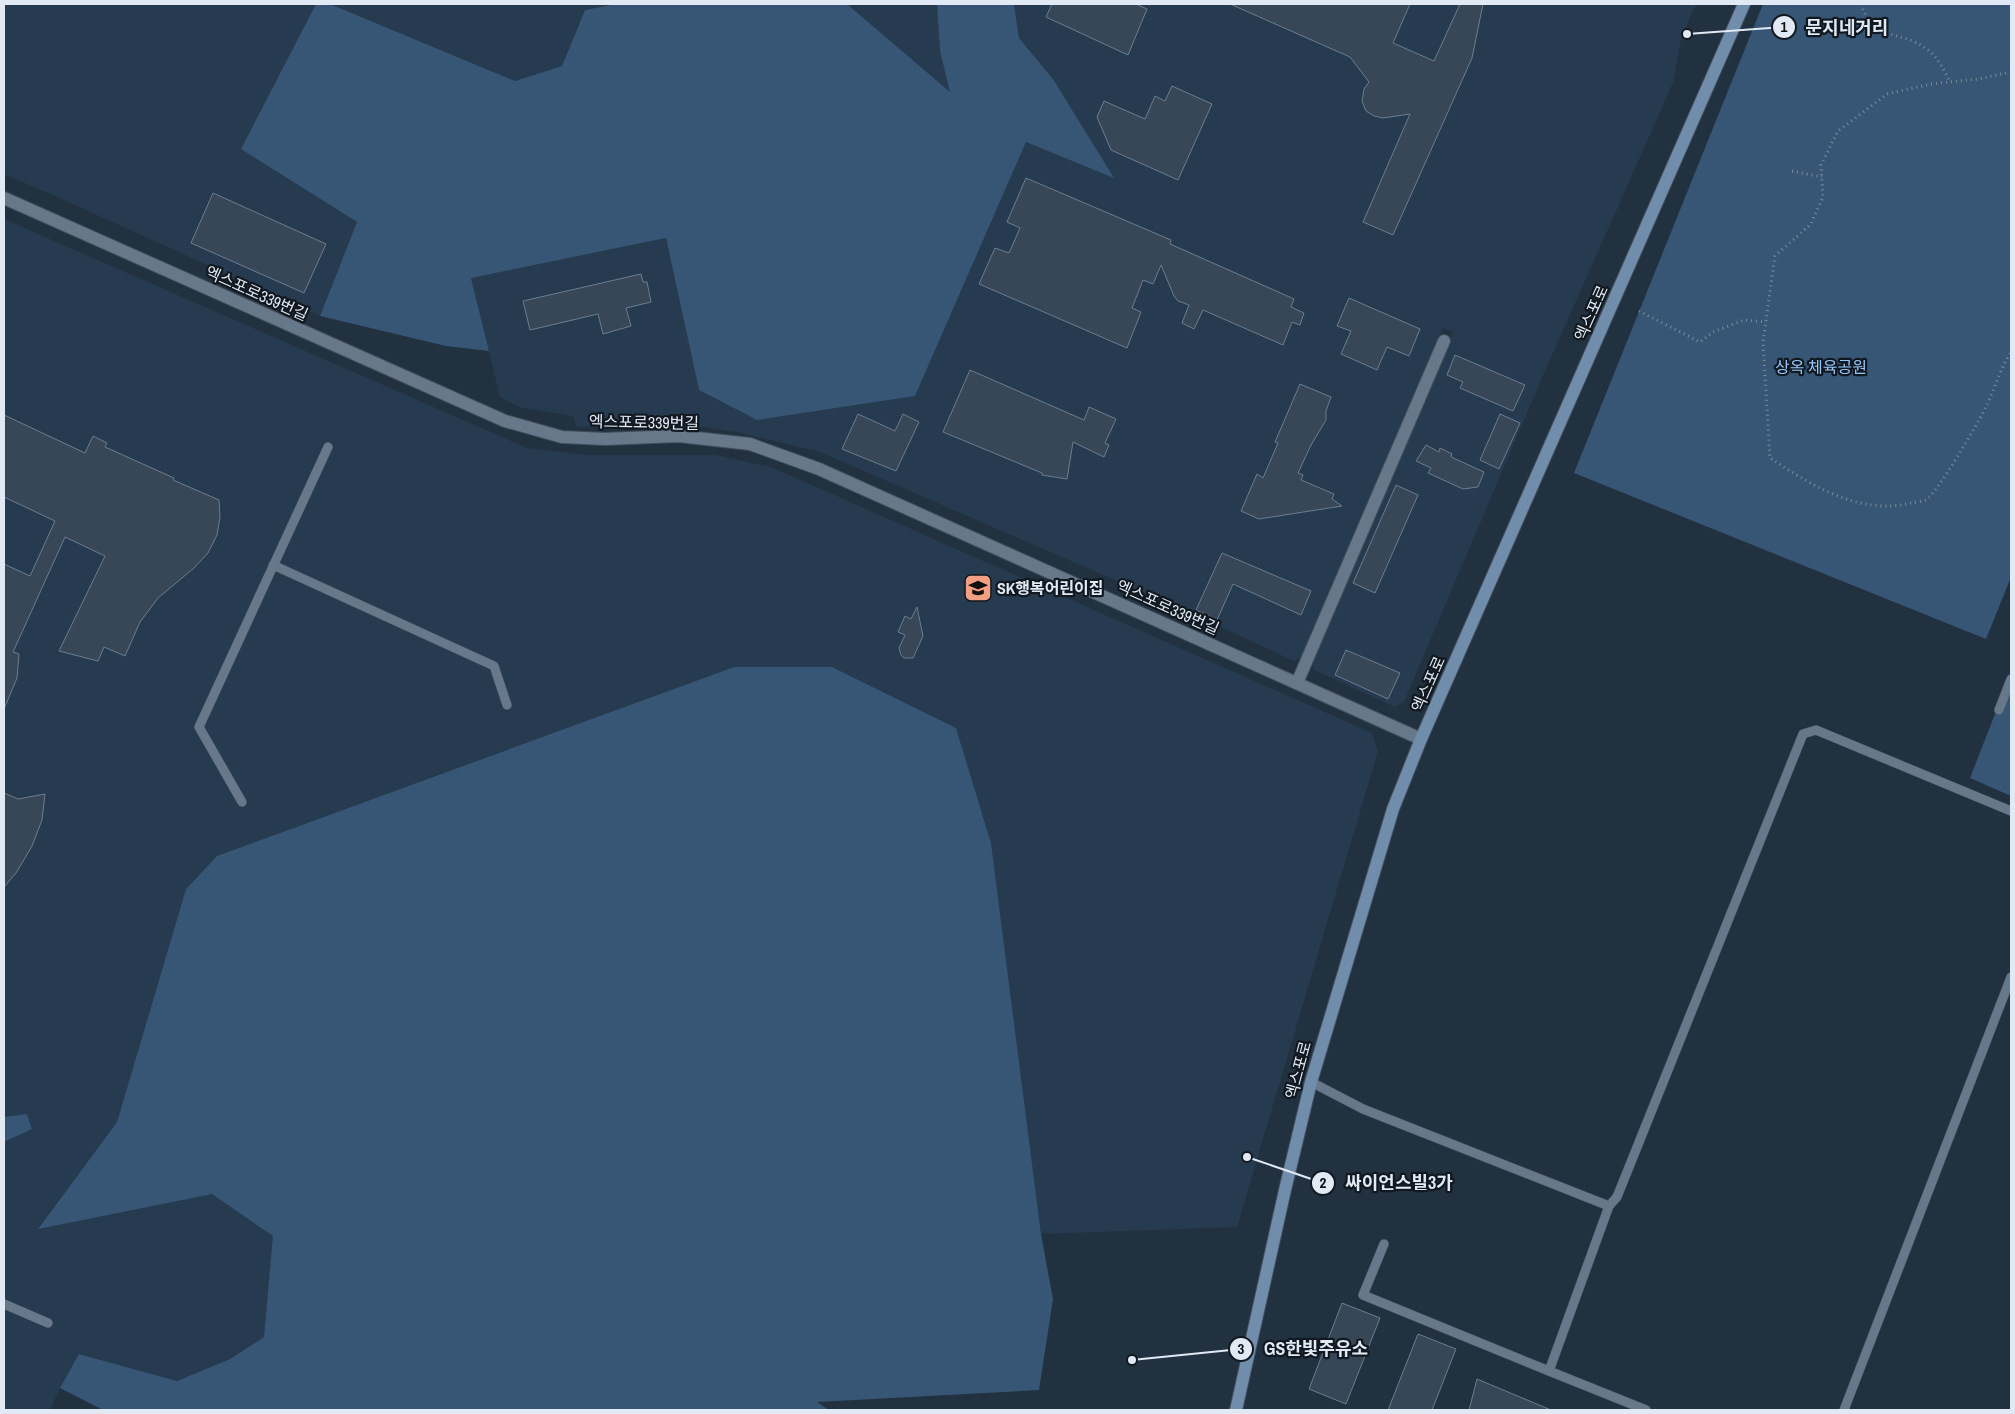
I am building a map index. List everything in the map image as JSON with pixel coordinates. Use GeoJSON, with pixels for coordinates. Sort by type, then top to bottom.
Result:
{"type":"FeatureCollection","features":[{"type":"Feature","properties":{"kind":"main road","name":"엑스포로"},"geometry":{"type":"LineString","coordinates":[[1236,1410],[1311,1082],[1392,809],[1744,4]]}},
{"type":"Feature","properties":{"kind":"street","name":"엑스포로339번길"},"geometry":{"type":"LineString","coordinates":[[4,198],[505,421],[562,437],[605,439],[679,436],[750,444],[819,469],[1422,739]]}},
{"type":"Feature","properties":{"kind":"street"},"geometry":{"type":"LineString","coordinates":[[1296,683],[1444,341]]}},
{"type":"Feature","properties":{"kind":"lane"},"geometry":{"type":"LineString","coordinates":[[242,802],[199,727],[328,446]]}},
{"type":"Feature","properties":{"kind":"lane"},"geometry":{"type":"LineString","coordinates":[[273,565],[494,666],[508,705]]}},
{"type":"Feature","properties":{"kind":"lane"},"geometry":{"type":"LineString","coordinates":[[1999,710],[2011,678]]}},
{"type":"Feature","properties":{"kind":"lane"},"geometry":{"type":"LineString","coordinates":[[1550,1371],[1609,1206],[1617,1197],[1803,734],[1816,730],[2011,811]]}},
{"type":"Feature","properties":{"kind":"lane"},"geometry":{"type":"LineString","coordinates":[[1844,1410],[2011,977]]}},
{"type":"Feature","properties":{"kind":"lane"},"geometry":{"type":"LineString","coordinates":[[1311,1082],[1363,1109],[1609,1206]]}},
{"type":"Feature","properties":{"kind":"lane"},"geometry":{"type":"LineString","coordinates":[[1384,1244],[1363,1295],[1646,1410]]}},
{"type":"Feature","properties":{"kind":"lane"},"geometry":{"type":"LineString","coordinates":[[4,1304],[48,1323]]}},
{"type":"Feature","properties":{"kind":"path"},"geometry":{"type":"LineString","coordinates":[[1861,4],[1864,14],[1878,30],[1902,36],[1928,49],[1942,66],[1950,82]]}},
{"type":"Feature","properties":{"kind":"path"},"geometry":{"type":"LineString","coordinates":[[2011,72],[1978,79],[1931,84],[1888,94],[1838,131],[1821,165],[1823,198],[1811,224],[1775,256],[1762,342],[1770,458],[1808,483],[1854,502],[1895,507],[1926,500],[1946,474],[1986,407],[2003,365],[2011,352]]}},
{"type":"Feature","properties":{"kind":"path"},"geometry":{"type":"LineString","coordinates":[[1792,171],[1822,178]]}},
{"type":"Feature","properties":{"kind":"path"},"geometry":{"type":"LineString","coordinates":[[1639,311],[1700,342],[1713,332],[1744,320],[1766,322]]}},
{"type":"Feature","properties":{"kind":"shaded area"},"geometry":{"type":"Polygon","coordinates":[[[4,4],[316,4],[241,149],[357,222],[320,316],[4,174],[4,4]]]}},
{"type":"Feature","properties":{"kind":"shaded area"},"geometry":{"type":"Polygon","coordinates":[[[330,4],[616,4],[585,10],[562,66],[515,81],[330,4]]]}},
{"type":"Feature","properties":{"kind":"shaded area"},"geometry":{"type":"Polygon","coordinates":[[[847,4],[937,4],[940,51],[951,93],[847,4]]]}},
{"type":"Feature","properties":{"kind":"shaded area"},"geometry":{"type":"Polygon","coordinates":[[[1014,4],[1698,4],[1694,8],[1681,40],[1673,83],[1544,373],[1404,702],[1395,707],[1314,670],[1312,660],[1453,332],[1443,328],[1302,657],[1294,661],[1193,614],[820,452],[736,432],[697,426],[644,424],[576,427],[573,416],[519,407],[500,397],[471,278],[666,238],[699,390],[757,420],[915,396],[1026,142],[1113,177],[1053,79],[1019,38],[1014,4]]]}},
{"type":"Feature","properties":{"kind":"shaded area"},"geometry":{"type":"Polygon","coordinates":[[[4,219],[527,448],[587,455],[715,455],[771,467],[1372,733],[1378,751],[1237,1227],[1041,1234],[991,843],[956,728],[832,667],[734,667],[217,856],[186,889],[117,1122],[38,1228],[212,1193],[274,1235],[264,1337],[230,1359],[177,1381],[80,1354],[60,1388],[50,1410],[4,1410],[4,1142],[32,1129],[27,1114],[4,1117],[4,219]]]}},
{"type":"Feature","properties":{"kind":"green space"},"geometry":{"type":"Polygon","coordinates":[[[316,4],[330,4],[515,81],[562,66],[585,10],[616,4],[847,4],[950,92],[940,51],[937,4],[1014,4],[1019,38],[1053,79],[1114,178],[1026,142],[915,396],[757,420],[699,390],[666,238],[471,278],[489,351],[446,346],[320,316],[357,222],[241,149],[316,4]]]}},
{"type":"Feature","properties":{"kind":"green space","name":"상옥 체육공원"},"geometry":{"type":"Polygon","coordinates":[[[1763,4],[2011,4],[2011,577],[1986,639],[1574,473],[1763,4]]]}},
{"type":"Feature","properties":{"kind":"green space"},"geometry":{"type":"Polygon","coordinates":[[[734,667],[832,667],[956,728],[991,843],[1041,1234],[1053,1299],[1039,1390],[817,1402],[829,1410],[103,1410],[60,1388],[79,1354],[177,1381],[230,1359],[264,1337],[273,1236],[212,1194],[38,1229],[117,1122],[186,889],[217,856],[734,667]]]}},
{"type":"Feature","properties":{"kind":"green space"},"geometry":{"type":"Polygon","coordinates":[[[2011,673],[2011,796],[1970,778],[2011,673]]]}},
{"type":"Feature","properties":{"kind":"green space"},"geometry":{"type":"Polygon","coordinates":[[[27,1114],[32,1129],[4,1142],[4,1117],[27,1114]]]}},
{"type":"Feature","properties":{"kind":"building"},"geometry":{"type":"Polygon","coordinates":[[[1052,4],[1136,4],[1147,9],[1128,55],[1046,17],[1052,4]]]}},
{"type":"Feature","properties":{"kind":"building"},"geometry":{"type":"Polygon","coordinates":[[[1230,4],[1410,4],[1393,43],[1434,61],[1460,4],[1483,4],[1472,58],[1393,235],[1363,222],[1410,114],[1383,118],[1374,116],[1366,111],[1362,101],[1364,89],[1369,82],[1350,57],[1230,4]]]}},
{"type":"Feature","properties":{"kind":"building"},"geometry":{"type":"Polygon","coordinates":[[[1172,86],[1212,104],[1178,180],[1111,150],[1097,117],[1104,101],[1145,119],[1155,96],[1165,101],[1172,86]]]}},
{"type":"Feature","properties":{"kind":"building"},"geometry":{"type":"Polygon","coordinates":[[[1026,178],[1171,240],[1170,244],[1294,299],[1291,307],[1304,313],[1300,325],[1292,322],[1283,345],[1203,310],[1194,329],[1182,323],[1189,305],[1178,301],[1174,296],[1161,265],[1153,284],[1143,280],[1132,308],[1141,312],[1127,348],[979,284],[995,248],[1009,253],[1020,228],[1007,222],[1026,178]]]}},
{"type":"Feature","properties":{"kind":"building"},"geometry":{"type":"Polygon","coordinates":[[[213,193],[326,244],[304,293],[191,243],[213,193]]]}},
{"type":"Feature","properties":{"kind":"building"},"geometry":{"type":"Polygon","coordinates":[[[641,274],[643,282],[647,282],[651,302],[626,308],[631,326],[603,334],[598,314],[530,330],[523,301],[641,274]]]}},
{"type":"Feature","properties":{"kind":"building"},"geometry":{"type":"Polygon","coordinates":[[[1349,298],[1420,329],[1409,356],[1387,347],[1377,370],[1341,354],[1351,331],[1337,326],[1349,298]]]}},
{"type":"Feature","properties":{"kind":"building"},"geometry":{"type":"Polygon","coordinates":[[[1455,355],[1525,385],[1513,411],[1460,388],[1463,382],[1447,375],[1455,355]]]}},
{"type":"Feature","properties":{"kind":"building"},"geometry":{"type":"Polygon","coordinates":[[[970,370],[1084,420],[1089,407],[1116,419],[1105,443],[1109,445],[1104,457],[1073,442],[1067,479],[1042,475],[1042,473],[943,432],[970,370]]]}},
{"type":"Feature","properties":{"kind":"building"},"geometry":{"type":"Polygon","coordinates":[[[1300,384],[1331,397],[1326,411],[1326,420],[1311,445],[1298,473],[1303,475],[1301,480],[1334,494],[1332,499],[1342,506],[1259,519],[1241,511],[1257,474],[1263,478],[1278,443],[1275,442],[1300,384]]]}},
{"type":"Feature","properties":{"kind":"building"},"geometry":{"type":"Polygon","coordinates":[[[858,414],[895,431],[903,414],[919,422],[896,471],[842,449],[858,414]]]}},
{"type":"Feature","properties":{"kind":"building"},"geometry":{"type":"Polygon","coordinates":[[[1500,414],[1520,423],[1499,469],[1480,460],[1500,414]]]}},
{"type":"Feature","properties":{"kind":"building"},"geometry":{"type":"Polygon","coordinates":[[[4,415],[85,453],[93,436],[107,443],[105,447],[219,500],[220,517],[217,535],[208,553],[194,568],[158,598],[140,622],[125,656],[104,647],[98,661],[59,651],[105,556],[65,537],[13,652],[19,654],[17,678],[4,709],[4,564],[30,576],[55,521],[4,497],[4,415]]]}},
{"type":"Feature","properties":{"kind":"building"},"geometry":{"type":"Polygon","coordinates":[[[1426,445],[1439,452],[1440,448],[1452,454],[1451,457],[1484,472],[1478,487],[1463,489],[1428,473],[1431,468],[1416,461],[1426,445]]]}},
{"type":"Feature","properties":{"kind":"building"},"geometry":{"type":"Polygon","coordinates":[[[1396,485],[1418,495],[1375,593],[1353,583],[1396,485]]]}},
{"type":"Feature","properties":{"kind":"building"},"geometry":{"type":"Polygon","coordinates":[[[1222,553],[1311,591],[1301,615],[1233,584],[1217,620],[1196,610],[1222,553]]]}},
{"type":"Feature","properties":{"kind":"building"},"geometry":{"type":"Polygon","coordinates":[[[917,607],[923,636],[913,658],[904,658],[899,648],[905,635],[898,632],[905,616],[911,619],[917,607]]]}},
{"type":"Feature","properties":{"kind":"building"},"geometry":{"type":"Polygon","coordinates":[[[1346,650],[1400,673],[1388,699],[1335,675],[1346,650]]]}},
{"type":"Feature","properties":{"kind":"building"},"geometry":{"type":"Polygon","coordinates":[[[4,793],[18,799],[45,794],[42,820],[32,846],[16,873],[4,887],[4,793]]]}},
{"type":"Feature","properties":{"kind":"building"},"geometry":{"type":"Polygon","coordinates":[[[1342,1303],[1380,1318],[1346,1404],[1309,1389],[1342,1303]]]}},
{"type":"Feature","properties":{"kind":"building"},"geometry":{"type":"Polygon","coordinates":[[[1418,1334],[1456,1349],[1432,1410],[1388,1410],[1418,1334]]]}},
{"type":"Feature","properties":{"kind":"building"},"geometry":{"type":"Polygon","coordinates":[[[1477,1379],[1551,1410],[1469,1410],[1477,1379]]]}},
{"type":"Feature","properties":{"kind":"place","name":"문지네거리"},"geometry":{"type":"Point","coordinates":[1687,34]}},
{"type":"Feature","properties":{"kind":"place","name":"SK행복어린이집"},"geometry":{"type":"Point","coordinates":[978,588]}},
{"type":"Feature","properties":{"kind":"place","name":"싸이언스빌3가"},"geometry":{"type":"Point","coordinates":[1247,1157]}},
{"type":"Feature","properties":{"kind":"place","name":"GS한빛주유소"},"geometry":{"type":"Point","coordinates":[1132,1360]}}]}
